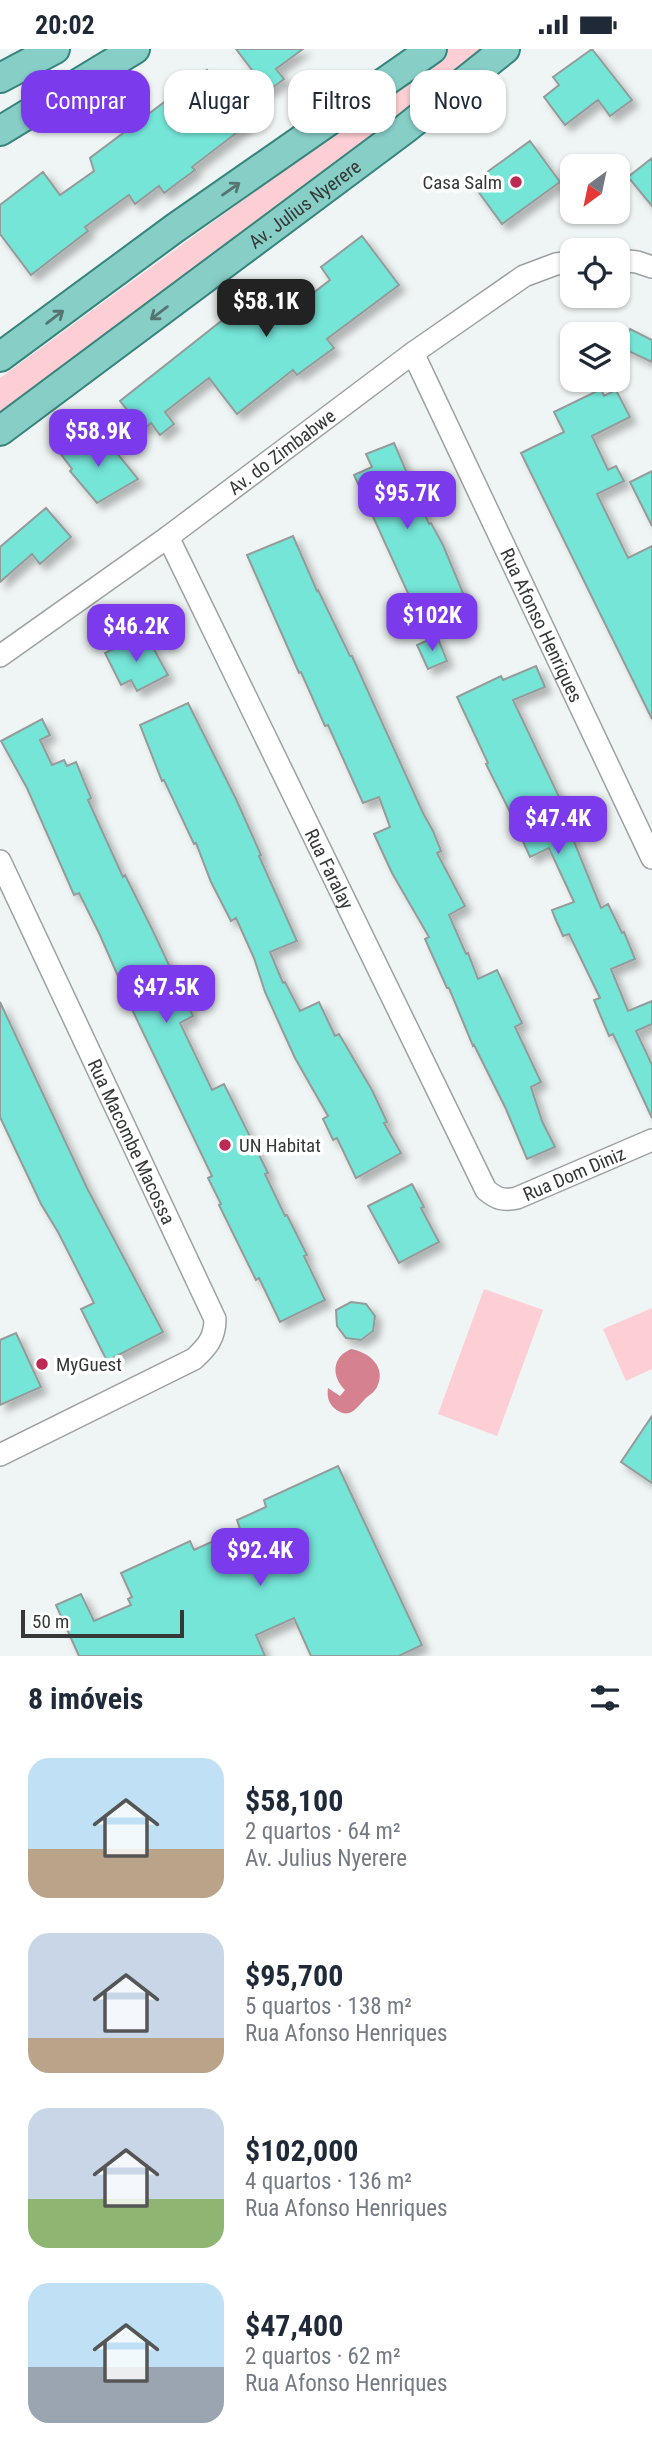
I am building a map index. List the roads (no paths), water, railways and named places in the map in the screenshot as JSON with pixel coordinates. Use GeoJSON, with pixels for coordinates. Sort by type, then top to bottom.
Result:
{"type":"FeatureCollection","features":[{"type":"Feature","properties":{"kind":"main road"},"geometry":{"type":"LineString","coordinates":[[0,78],[55,49]]}},
{"type":"Feature","properties":{"kind":"main road"},"geometry":{"type":"LineString","coordinates":[[0,131],[135,49]]}},
{"type":"Feature","properties":{"kind":"main road"},"geometry":{"type":"LineString","coordinates":[[0,358],[174,228],[432,49]]}},
{"type":"Feature","properties":{"kind":"main road","name":"Av. Julius Nyerere"},"geometry":{"type":"LineString","coordinates":[[0,431],[405,129],[505,49]]}},
{"type":"Feature","properties":{"kind":"street"},"geometry":{"type":"LineString","coordinates":[[630,261],[652,267]]}},
{"type":"Feature","properties":{"kind":"street","name":"Av. do Zimbabwe"},"geometry":{"type":"LineString","coordinates":[[0,656],[167,537],[413,353],[524,276],[560,264]]}},
{"type":"Feature","properties":{"kind":"street","name":"Rua Afonso Henriques"},"geometry":{"type":"LineString","coordinates":[[413,353],[652,858]]}},
{"type":"Feature","properties":{"kind":"street","name":"Rua Faralay"},"geometry":{"type":"LineString","coordinates":[[167,537],[486,1190],[496,1199]]}},
{"type":"Feature","properties":{"kind":"street","name":"Rua Macombe Macossa"},"geometry":{"type":"LineString","coordinates":[[0,861],[215,1319],[215,1331],[207,1348],[194,1359],[0,1455]]}},
{"type":"Feature","properties":{"kind":"street","name":"Rua Dom Diniz"},"geometry":{"type":"LineString","coordinates":[[496,1199],[517,1198],[652,1140]]}},
{"type":"Feature","properties":{"kind":"place","name":"Casa Salm"},"geometry":{"type":"Point","coordinates":[516,182]}},
{"type":"Feature","properties":{"kind":"place","name":"UN Habitat"},"geometry":{"type":"Point","coordinates":[225,1145]}},
{"type":"Feature","properties":{"kind":"place","name":"MyGuest"},"geometry":{"type":"Point","coordinates":[42,1364]}}]}
